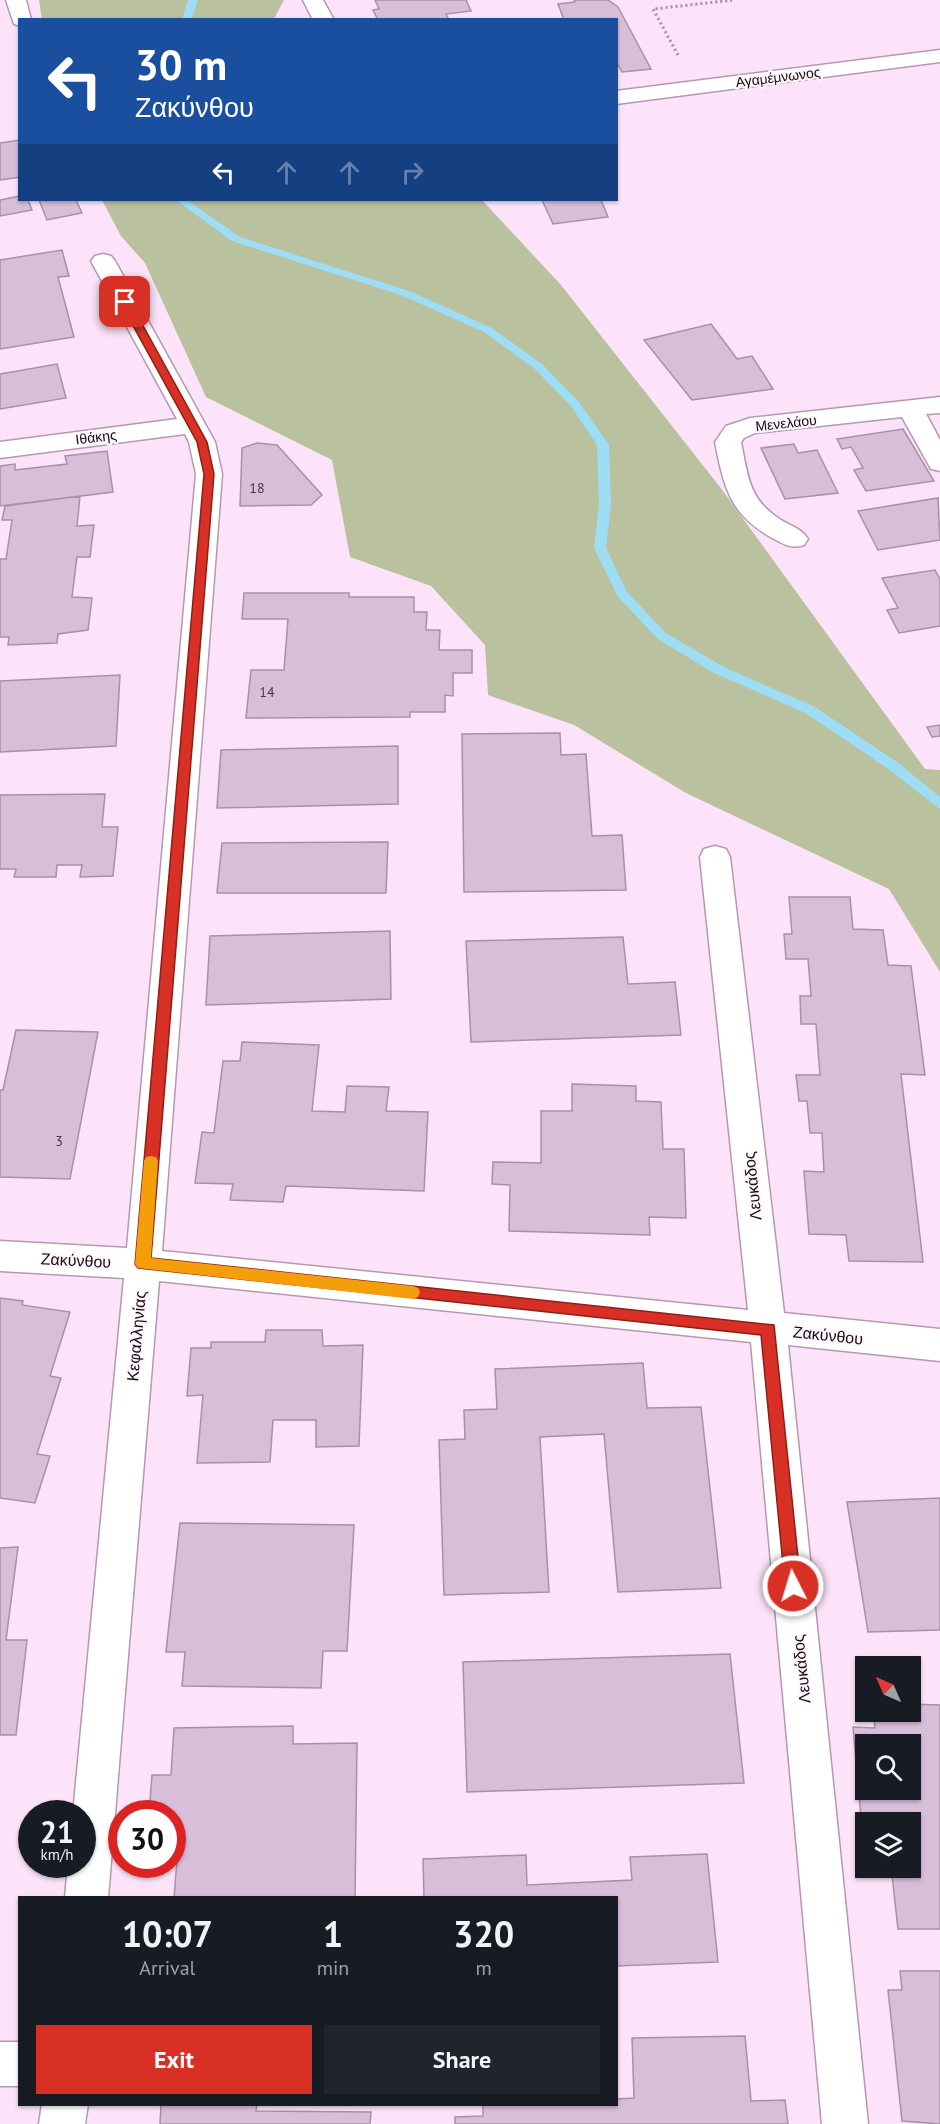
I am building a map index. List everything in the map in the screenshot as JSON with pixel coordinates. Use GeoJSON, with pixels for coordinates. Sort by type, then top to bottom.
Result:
{"type":"FeatureCollection","features":[{"type":"Feature","properties":{"kind":"street"},"geometry":{"type":"LineString","coordinates":[[16,0],[20,18]]}},
{"type":"Feature","properties":{"kind":"street"},"geometry":{"type":"LineString","coordinates":[[313,0],[323,18]]}},
{"type":"Feature","properties":{"kind":"street","name":"Αγαμέμνωνος"},"geometry":{"type":"LineString","coordinates":[[618,98],[940,56]]}},
{"type":"Feature","properties":{"kind":"street","name":"Κεφαλληνίας"},"geometry":{"type":"LineString","coordinates":[[86,1896],[143,1264],[209,474],[202,442],[103,261]]}},
{"type":"Feature","properties":{"kind":"street","name":"Μενελάου"},"geometry":{"type":"LineString","coordinates":[[795,539],[765,524],[748,509],[737,487],[728,442],[730,437],[750,426],[940,405]]}},
{"type":"Feature","properties":{"kind":"street"},"geometry":{"type":"LineString","coordinates":[[910,410],[940,463]]}},
{"type":"Feature","properties":{"kind":"street","name":"Ιθάκης"},"geometry":{"type":"LineString","coordinates":[[0,450],[192,425]]}},
{"type":"Feature","properties":{"kind":"street","name":"Λευκάδος"},"geometry":{"type":"LineString","coordinates":[[715,857],[768,1329],[845,2124]]}},
{"type":"Feature","properties":{"kind":"street","name":"Ζακύνθου"},"geometry":{"type":"LineString","coordinates":[[0,1256],[143,1264],[940,1345]]}},
{"type":"Feature","properties":{"kind":"street"},"geometry":{"type":"LineString","coordinates":[[0,2064],[18,2064]]}},
{"type":"Feature","properties":{"kind":"street"},"geometry":{"type":"LineString","coordinates":[[62,2124],[65,2106]]}},
{"type":"Feature","properties":{"kind":"path"},"geometry":{"type":"LineString","coordinates":[[681,60],[653,9],[734,0]]}},
{"type":"Feature","properties":{"kind":"green space"},"geometry":{"type":"Polygon","coordinates":[[[39,0],[284,0],[275,18],[42,18],[39,0]]]}},
{"type":"Feature","properties":{"kind":"green space"},"geometry":{"type":"Polygon","coordinates":[[[103,201],[483,201],[561,285],[720,487],[925,769],[940,770],[940,972],[889,889],[686,793],[574,725],[488,695],[485,645],[431,586],[350,557],[332,460],[206,397],[145,263],[121,236],[103,201]]]}},
{"type":"Feature","properties":{"kind":"building"},"geometry":{"type":"Polygon","coordinates":[[[375,0],[466,0],[471,11],[446,14],[448,18],[377,18],[373,10],[379,9],[375,0]]]}},
{"type":"Feature","properties":{"kind":"building"},"geometry":{"type":"Polygon","coordinates":[[[574,0],[608,0],[618,7],[651,69],[622,72],[618,65],[618,18],[563,18],[558,4],[575,2],[574,0]]]}},
{"type":"Feature","properties":{"kind":"building"},"geometry":{"type":"Polygon","coordinates":[[[18,140],[18,177],[0,180],[0,143],[18,140]]]}},
{"type":"Feature","properties":{"kind":"building"},"geometry":{"type":"Polygon","coordinates":[[[18,196],[18,201],[28,201],[32,210],[0,216],[0,200],[18,196]]]}},
{"type":"Feature","properties":{"kind":"building"},"geometry":{"type":"Polygon","coordinates":[[[39,201],[76,201],[82,213],[47,220],[39,201]]]}},
{"type":"Feature","properties":{"kind":"building"},"geometry":{"type":"Polygon","coordinates":[[[542,201],[601,201],[608,217],[553,224],[542,201]]]}},
{"type":"Feature","properties":{"kind":"building"},"geometry":{"type":"Polygon","coordinates":[[[62,250],[69,276],[58,277],[74,337],[0,349],[0,260],[62,250]]]}},
{"type":"Feature","properties":{"kind":"building"},"geometry":{"type":"Polygon","coordinates":[[[711,324],[737,359],[752,356],[773,389],[692,400],[644,340],[711,324]]]}},
{"type":"Feature","properties":{"kind":"building"},"geometry":{"type":"Polygon","coordinates":[[[57,364],[66,398],[0,409],[0,374],[57,364]]]}},
{"type":"Feature","properties":{"kind":"building"},"geometry":{"type":"Polygon","coordinates":[[[903,429],[934,481],[866,491],[854,470],[863,468],[851,447],[842,449],[837,439],[903,429]]]}},
{"type":"Feature","properties":{"kind":"building"},"geometry":{"type":"Polygon","coordinates":[[[257,443],[277,445],[322,495],[311,505],[240,506],[242,448],[257,443]]]}},
{"type":"Feature","properties":{"kind":"building"},"geometry":{"type":"Polygon","coordinates":[[[794,444],[798,453],[817,450],[838,493],[785,499],[761,448],[794,444]]]}},
{"type":"Feature","properties":{"kind":"building"},"geometry":{"type":"Polygon","coordinates":[[[107,451],[113,492],[0,506],[0,466],[15,464],[15,470],[67,464],[65,456],[107,451]]]}},
{"type":"Feature","properties":{"kind":"building"},"geometry":{"type":"Polygon","coordinates":[[[80,496],[77,526],[94,525],[90,557],[77,557],[72,597],[92,598],[88,630],[58,634],[57,643],[8,645],[9,637],[0,637],[0,559],[6,559],[12,520],[2,520],[5,506],[80,496]]]}},
{"type":"Feature","properties":{"kind":"building"},"geometry":{"type":"Polygon","coordinates":[[[938,498],[940,540],[878,550],[858,511],[938,498]]]}},
{"type":"Feature","properties":{"kind":"building"},"geometry":{"type":"Polygon","coordinates":[[[935,570],[940,579],[940,626],[899,633],[887,610],[898,608],[882,578],[935,570]]]}},
{"type":"Feature","properties":{"kind":"building"},"geometry":{"type":"Polygon","coordinates":[[[244,593],[349,593],[349,597],[414,597],[414,612],[427,612],[426,630],[440,630],[439,650],[472,650],[472,673],[453,673],[453,696],[445,695],[445,712],[410,712],[410,717],[246,718],[251,670],[284,670],[288,619],[242,619],[244,593]]]}},
{"type":"Feature","properties":{"kind":"building"},"geometry":{"type":"Polygon","coordinates":[[[120,675],[116,746],[0,752],[0,681],[120,675]]]}},
{"type":"Feature","properties":{"kind":"building"},"geometry":{"type":"Polygon","coordinates":[[[940,725],[940,736],[932,737],[927,727],[940,725]]]}},
{"type":"Feature","properties":{"kind":"building"},"geometry":{"type":"Polygon","coordinates":[[[560,733],[561,755],[586,754],[592,836],[622,835],[626,890],[464,892],[462,734],[560,733]]]}},
{"type":"Feature","properties":{"kind":"building"},"geometry":{"type":"Polygon","coordinates":[[[398,746],[398,804],[217,808],[221,750],[398,746]]]}},
{"type":"Feature","properties":{"kind":"building"},"geometry":{"type":"Polygon","coordinates":[[[105,794],[102,827],[118,827],[113,876],[80,877],[82,865],[57,865],[56,877],[14,877],[16,869],[0,869],[0,795],[105,794]]]}},
{"type":"Feature","properties":{"kind":"building"},"geometry":{"type":"Polygon","coordinates":[[[388,842],[386,893],[217,893],[222,843],[388,842]]]}},
{"type":"Feature","properties":{"kind":"building"},"geometry":{"type":"Polygon","coordinates":[[[789,897],[850,897],[853,929],[883,930],[888,965],[911,966],[925,1075],[901,1074],[923,1262],[849,1261],[846,1235],[809,1234],[804,1171],[824,1172],[822,1133],[810,1133],[807,1101],[799,1101],[796,1075],[820,1075],[816,1024],[801,1024],[800,996],[811,996],[808,959],[786,959],[784,934],[792,934],[789,897]]]}},
{"type":"Feature","properties":{"kind":"building"},"geometry":{"type":"Polygon","coordinates":[[[390,931],[391,999],[206,1005],[210,936],[390,931]]]}},
{"type":"Feature","properties":{"kind":"building"},"geometry":{"type":"Polygon","coordinates":[[[623,937],[628,984],[675,982],[681,1035],[471,1042],[466,941],[623,937]]]}},
{"type":"Feature","properties":{"kind":"building"},"geometry":{"type":"Polygon","coordinates":[[[16,1030],[98,1032],[70,1179],[0,1177],[0,1090],[3,1090],[16,1030]]]}},
{"type":"Feature","properties":{"kind":"building"},"geometry":{"type":"Polygon","coordinates":[[[242,1042],[319,1045],[312,1111],[345,1112],[347,1086],[389,1087],[386,1111],[428,1112],[424,1191],[286,1186],[283,1202],[230,1200],[233,1184],[195,1183],[202,1132],[214,1133],[223,1061],[240,1061],[242,1042]]]}},
{"type":"Feature","properties":{"kind":"building"},"geometry":{"type":"Polygon","coordinates":[[[572,1084],[636,1086],[636,1101],[661,1102],[663,1149],[684,1149],[686,1218],[649,1217],[650,1235],[509,1231],[510,1185],[492,1184],[493,1162],[541,1163],[541,1111],[572,1111],[572,1084]]]}},
{"type":"Feature","properties":{"kind":"building"},"geometry":{"type":"Polygon","coordinates":[[[0,1298],[23,1301],[22,1305],[70,1312],[50,1376],[61,1378],[37,1454],[50,1456],[35,1503],[0,1498],[0,1298]]]}},
{"type":"Feature","properties":{"kind":"building"},"geometry":{"type":"Polygon","coordinates":[[[266,1330],[322,1330],[323,1346],[363,1345],[359,1446],[316,1447],[316,1420],[273,1420],[270,1462],[197,1463],[203,1395],[187,1396],[191,1348],[211,1348],[211,1342],[265,1342],[266,1330]]]}},
{"type":"Feature","properties":{"kind":"building"},"geometry":{"type":"Polygon","coordinates":[[[643,1363],[647,1408],[701,1407],[721,1588],[618,1592],[604,1434],[540,1437],[549,1592],[444,1595],[439,1440],[465,1439],[464,1410],[497,1409],[495,1369],[643,1363]]]}},
{"type":"Feature","properties":{"kind":"building"},"geometry":{"type":"Polygon","coordinates":[[[940,1498],[940,1630],[868,1632],[847,1502],[940,1498]]]}},
{"type":"Feature","properties":{"kind":"building"},"geometry":{"type":"Polygon","coordinates":[[[180,1523],[354,1525],[347,1651],[323,1651],[321,1688],[182,1686],[185,1652],[166,1652],[180,1523]]]}},
{"type":"Feature","properties":{"kind":"building"},"geometry":{"type":"Polygon","coordinates":[[[18,1547],[6,1640],[27,1640],[16,1735],[0,1735],[0,1548],[18,1547]]]}},
{"type":"Feature","properties":{"kind":"building"},"geometry":{"type":"Polygon","coordinates":[[[730,1654],[744,1783],[467,1792],[463,1662],[730,1654]]]}},
{"type":"Feature","properties":{"kind":"building"},"geometry":{"type":"Polygon","coordinates":[[[921,1704],[940,1705],[940,1929],[898,1929],[892,1878],[921,1878],[921,1812],[861,1812],[859,1800],[921,1800],[921,1734],[855,1734],[855,1750],[853,1727],[875,1728],[874,1722],[921,1722],[921,1704]]]}},
{"type":"Feature","properties":{"kind":"building"},"geometry":{"type":"Polygon","coordinates":[[[293,1726],[293,1744],[357,1743],[355,1896],[174,1896],[176,1878],[186,1878],[186,1800],[150,1800],[152,1775],[171,1775],[174,1728],[293,1726]]]}},
{"type":"Feature","properties":{"kind":"building"},"geometry":{"type":"Polygon","coordinates":[[[707,1854],[718,1962],[618,1966],[618,1896],[424,1896],[423,1859],[526,1855],[527,1885],[632,1880],[630,1857],[707,1854]]]}},
{"type":"Feature","properties":{"kind":"building"},"geometry":{"type":"Polygon","coordinates":[[[900,1971],[940,1971],[940,2124],[902,2121],[888,1990],[902,1990],[900,1971]]]}},
{"type":"Feature","properties":{"kind":"building"},"geometry":{"type":"Polygon","coordinates":[[[745,2036],[751,2101],[785,2100],[788,2124],[455,2124],[455,2117],[483,2116],[483,2106],[618,2106],[618,2099],[634,2098],[632,2038],[745,2036]]]}},
{"type":"Feature","properties":{"kind":"building"},"geometry":{"type":"Polygon","coordinates":[[[161,2106],[257,2106],[256,2111],[371,2112],[370,2124],[160,2124],[161,2106]]]}},
{"type":"Feature","properties":{"kind":"waterway"},"geometry":{"type":"LineString","coordinates":[[187,18],[193,0]]}},
{"type":"Feature","properties":{"kind":"waterway"},"geometry":{"type":"LineString","coordinates":[[182,201],[236,239],[405,293],[488,330],[539,367],[575,404],[603,445],[605,504],[600,548],[622,594],[662,636],[717,669],[810,710],[892,765],[940,804]]}},
{"type":"Feature","properties":{"kind":"slow traffic"},"geometry":{"type":"LineString","coordinates":[[151,1161],[143,1264],[413,1292]]}},
{"type":"Feature","properties":{"kind":"route"},"geometry":{"type":"LineString","coordinates":[[125,302],[202,442],[209,474],[143,1264],[768,1329],[793,1586]]}}]}
